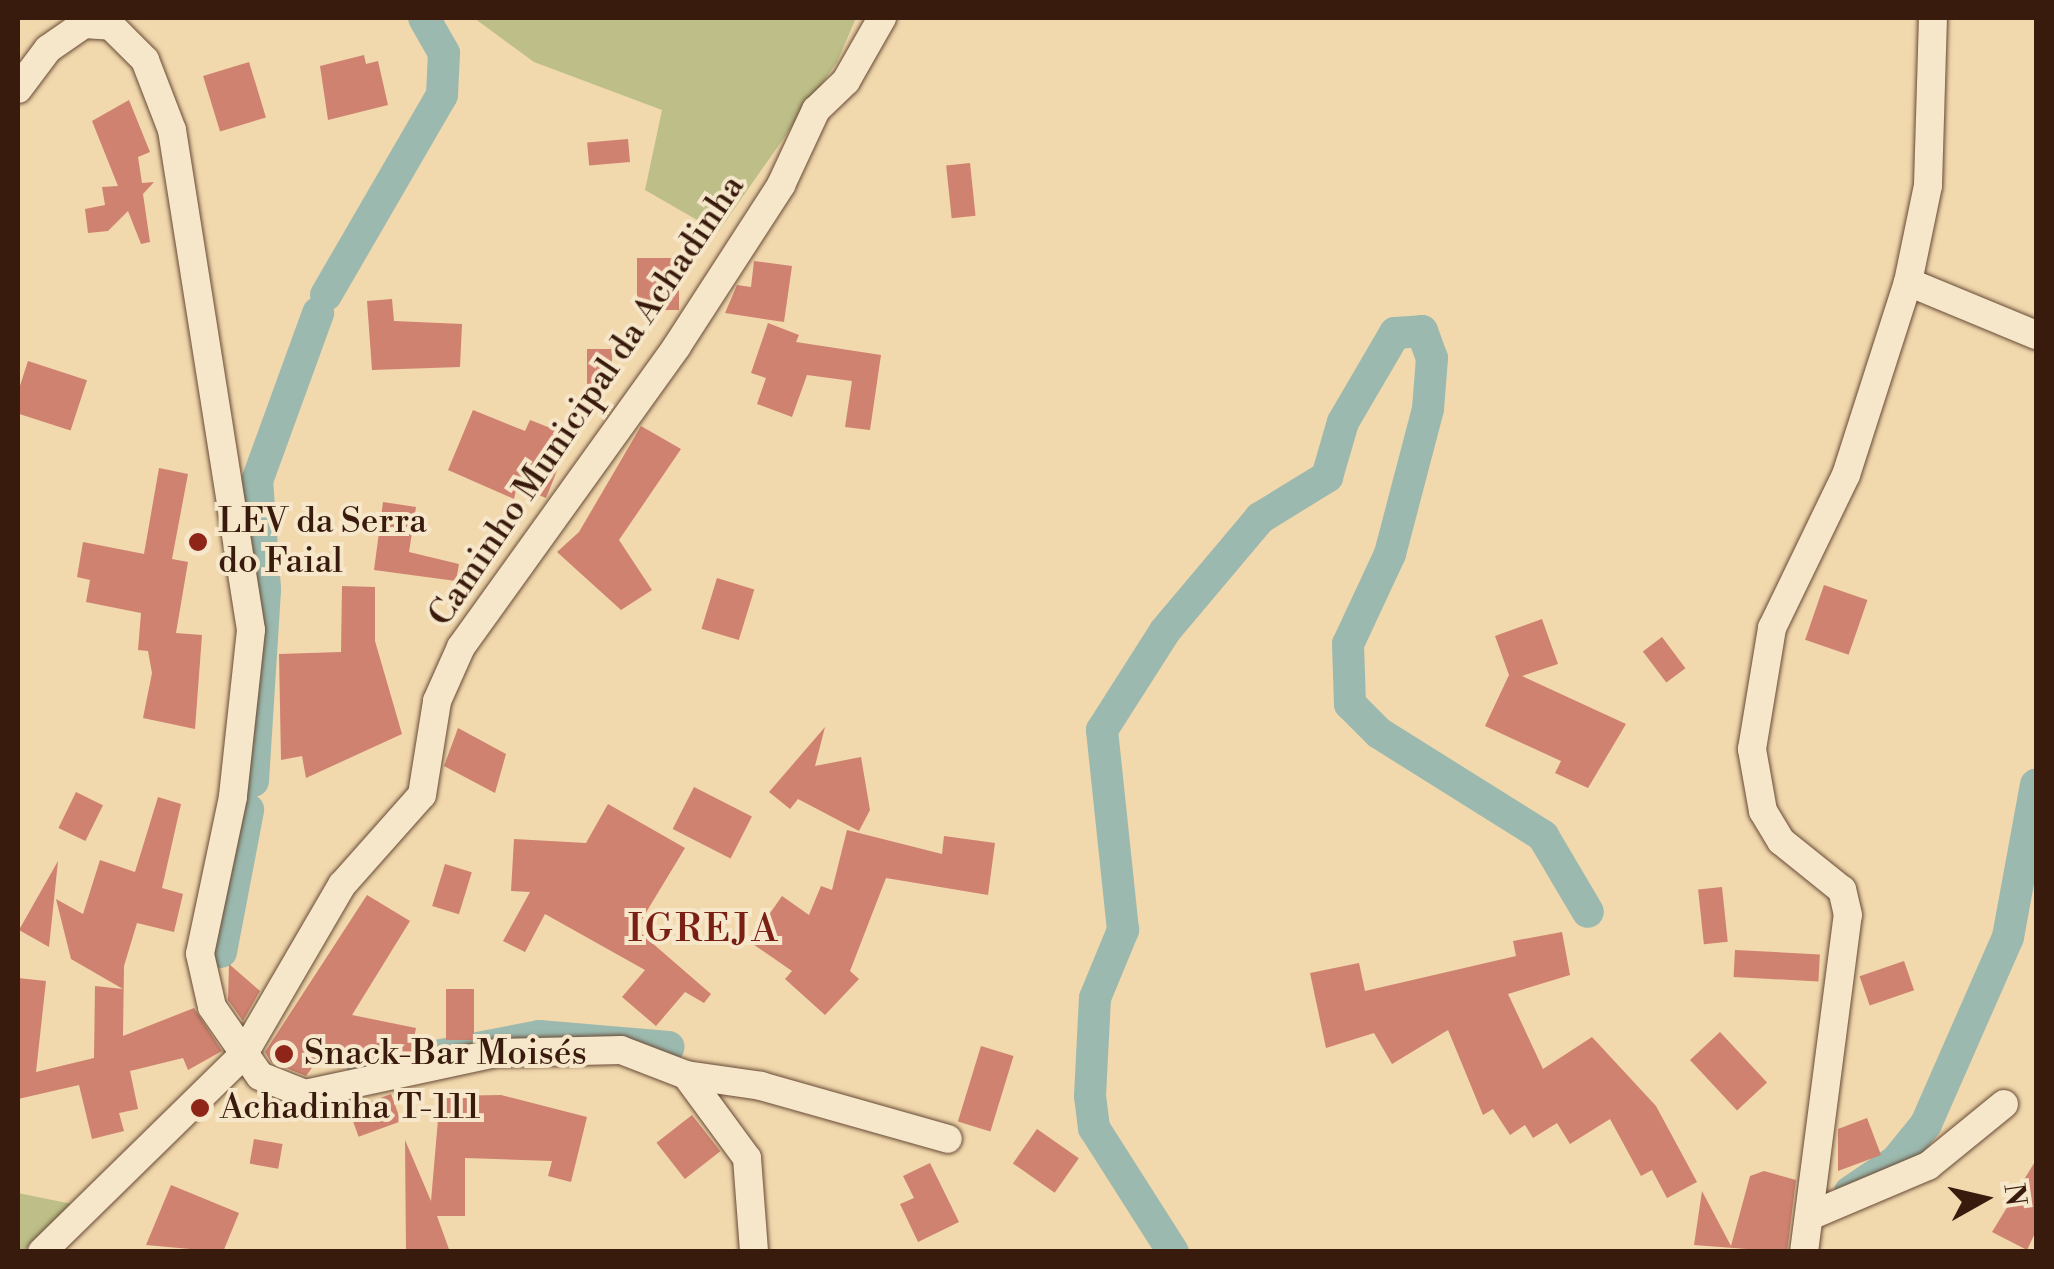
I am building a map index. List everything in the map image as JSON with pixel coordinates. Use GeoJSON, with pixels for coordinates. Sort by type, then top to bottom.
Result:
{"type":"FeatureCollection","features":[{"type":"Feature","properties":{"kind":"street","name":"Caminho Municipal da Achadinha"},"geometry":{"type":"LineString","coordinates":[[42,1252],[244,1055],[342,885],[422,795],[437,701],[504,574],[677,346],[780,185],[816,110],[846,81],[882,18]]}},
{"type":"Feature","properties":{"kind":"street"},"geometry":{"type":"LineString","coordinates":[[1804,1252],[1812,1214],[1848,915],[1842,890],[1782,841],[1763,811],[1752,750],[1772,628],[1846,475],[1908,282],[1928,185],[1932,18]]}},
{"type":"Feature","properties":{"kind":"street"},"geometry":{"type":"LineString","coordinates":[[18,89],[48,49],[84,24],[111,26],[146,60],[172,130],[233,472],[251,630],[248,684],[200,954],[212,1007],[260,1076],[305,1094],[497,1054],[620,1050],[686,1075],[761,1086],[948,1139]]}},
{"type":"Feature","properties":{"kind":"street"},"geometry":{"type":"LineString","coordinates":[[1908,282],[2036,334]]}},
{"type":"Feature","properties":{"kind":"street"},"geometry":{"type":"LineString","coordinates":[[686,1075],[747,1158],[754,1252]]}},
{"type":"Feature","properties":{"kind":"street"},"geometry":{"type":"LineString","coordinates":[[1812,1214],[1928,1166],[2004,1104]]}},
{"type":"Feature","properties":{"kind":"green space"},"geometry":{"type":"Polygon","coordinates":[[[474,18],[856,18],[837,62],[718,232],[645,190],[662,110],[534,62],[474,18]]]}},
{"type":"Feature","properties":{"kind":"green space"},"geometry":{"type":"Polygon","coordinates":[[[18,1193],[72,1204],[23,1251],[18,1251],[18,1193]]]}},
{"type":"Feature","properties":{"kind":"building"},"geometry":{"type":"Polygon","coordinates":[[[364,55],[366,64],[378,61],[388,105],[328,120],[320,66],[364,55]]]}},
{"type":"Feature","properties":{"kind":"building"},"geometry":{"type":"Polygon","coordinates":[[[249,62],[266,117],[220,131],[203,76],[249,62]]]}},
{"type":"Feature","properties":{"kind":"building"},"geometry":{"type":"Polygon","coordinates":[[[129,100],[150,152],[138,157],[142,183],[154,182],[143,194],[150,242],[141,244],[128,211],[108,231],[88,233],[85,209],[105,205],[102,187],[118,186],[92,121],[129,100]]]}},
{"type":"Feature","properties":{"kind":"building"},"geometry":{"type":"Polygon","coordinates":[[[628,139],[630,162],[589,165],[587,143],[628,139]]]}},
{"type":"Feature","properties":{"kind":"building"},"geometry":{"type":"Polygon","coordinates":[[[970,163],[976,216],[952,218],[946,166],[970,163]]]}},
{"type":"Feature","properties":{"kind":"building"},"geometry":{"type":"Polygon","coordinates":[[[637,258],[679,258],[679,310],[637,310],[637,258]]]}},
{"type":"Feature","properties":{"kind":"building"},"geometry":{"type":"Polygon","coordinates":[[[754,261],[792,266],[784,322],[725,313],[737,285],[751,287],[754,261]]]}},
{"type":"Feature","properties":{"kind":"building"},"geometry":{"type":"Polygon","coordinates":[[[392,299],[394,321],[462,324],[460,367],[372,370],[367,301],[392,299]]]}},
{"type":"Feature","properties":{"kind":"building"},"geometry":{"type":"Polygon","coordinates":[[[768,323],[799,335],[796,342],[881,355],[870,430],[845,427],[852,381],[807,375],[792,417],[757,404],[766,378],[751,373],[768,323]]]}},
{"type":"Feature","properties":{"kind":"building"},"geometry":{"type":"Polygon","coordinates":[[[587,349],[612,349],[612,384],[587,384],[587,349]]]}},
{"type":"Feature","properties":{"kind":"building"},"geometry":{"type":"Polygon","coordinates":[[[28,361],[87,380],[71,431],[18,413],[18,392],[28,361]]]}},
{"type":"Feature","properties":{"kind":"building"},"geometry":{"type":"Polygon","coordinates":[[[473,410],[525,431],[530,420],[571,436],[546,498],[517,486],[514,499],[448,470],[473,410]]]}},
{"type":"Feature","properties":{"kind":"building"},"geometry":{"type":"Polygon","coordinates":[[[641,426],[681,449],[619,540],[652,590],[621,610],[557,552],[579,532],[641,426]]]}},
{"type":"Feature","properties":{"kind":"building"},"geometry":{"type":"Polygon","coordinates":[[[159,468],[188,474],[172,559],[188,562],[176,633],[202,635],[195,729],[143,718],[152,673],[148,651],[138,650],[141,613],[86,602],[90,580],[77,577],[83,542],[144,554],[159,468]]]}},
{"type":"Feature","properties":{"kind":"building"},"geometry":{"type":"Polygon","coordinates":[[[383,502],[416,507],[409,552],[459,564],[456,581],[374,570],[383,502]]]}},
{"type":"Feature","properties":{"kind":"building"},"geometry":{"type":"Polygon","coordinates":[[[717,578],[754,589],[739,640],[702,629],[717,578]]]}},
{"type":"Feature","properties":{"kind":"building"},"geometry":{"type":"Polygon","coordinates":[[[1824,585],[1867,600],[1849,655],[1805,640],[1824,585]]]}},
{"type":"Feature","properties":{"kind":"building"},"geometry":{"type":"Polygon","coordinates":[[[342,586],[375,587],[375,641],[402,734],[306,778],[302,756],[281,760],[279,654],[341,652],[342,586]]]}},
{"type":"Feature","properties":{"kind":"building"},"geometry":{"type":"Polygon","coordinates":[[[1542,619],[1558,664],[1522,676],[1626,724],[1588,788],[1555,773],[1561,761],[1485,726],[1509,675],[1495,636],[1542,619]]]}},
{"type":"Feature","properties":{"kind":"building"},"geometry":{"type":"Polygon","coordinates":[[[1662,637],[1685,668],[1666,683],[1643,651],[1662,637]]]}},
{"type":"Feature","properties":{"kind":"building"},"geometry":{"type":"Polygon","coordinates":[[[825,727],[815,766],[861,757],[870,810],[859,831],[798,799],[790,809],[769,792],[825,727]]]}},
{"type":"Feature","properties":{"kind":"building"},"geometry":{"type":"Polygon","coordinates":[[[458,728],[506,754],[495,793],[444,766],[458,728]]]}},
{"type":"Feature","properties":{"kind":"building"},"geometry":{"type":"Polygon","coordinates":[[[694,787],[752,817],[731,858],[673,829],[694,787]]]}},
{"type":"Feature","properties":{"kind":"building"},"geometry":{"type":"Polygon","coordinates":[[[76,792],[103,805],[85,841],[58,828],[76,792]]]}},
{"type":"Feature","properties":{"kind":"building"},"geometry":{"type":"Polygon","coordinates":[[[158,797],[181,804],[162,888],[183,894],[174,932],[137,923],[124,966],[123,1036],[194,1008],[222,1051],[188,1070],[183,1058],[130,1071],[138,1109],[119,1113],[124,1131],[92,1139],[79,1085],[18,1099],[18,978],[46,981],[36,1072],[94,1058],[95,986],[123,989],[71,959],[56,899],[83,914],[100,860],[135,872],[158,797]]]}},
{"type":"Feature","properties":{"kind":"building"},"geometry":{"type":"Polygon","coordinates":[[[608,804],[685,848],[636,929],[711,994],[704,1003],[685,992],[656,1026],[622,997],[645,970],[545,914],[525,952],[503,941],[530,892],[511,891],[514,839],[586,843],[608,804]]]}},
{"type":"Feature","properties":{"kind":"building"},"geometry":{"type":"Polygon","coordinates":[[[847,830],[942,854],[944,836],[995,843],[988,895],[886,878],[850,971],[859,979],[825,1015],[785,979],[792,971],[750,942],[782,896],[809,915],[821,886],[832,890],[847,830]]]}},
{"type":"Feature","properties":{"kind":"building"},"geometry":{"type":"Polygon","coordinates":[[[58,861],[49,947],[19,930],[58,861]]]}},
{"type":"Feature","properties":{"kind":"building"},"geometry":{"type":"Polygon","coordinates":[[[445,864],[472,872],[459,914],[432,906],[445,864]]]}},
{"type":"Feature","properties":{"kind":"building"},"geometry":{"type":"Polygon","coordinates":[[[1722,887],[1728,942],[1704,944],[1698,890],[1722,887]]]}},
{"type":"Feature","properties":{"kind":"building"},"geometry":{"type":"Polygon","coordinates":[[[367,895],[410,921],[352,1015],[416,1028],[411,1053],[374,1048],[376,1061],[324,1051],[306,1076],[271,1062],[265,1052],[367,895]]]}},
{"type":"Feature","properties":{"kind":"building"},"geometry":{"type":"Polygon","coordinates":[[[1562,932],[1570,975],[1508,994],[1543,1069],[1592,1037],[1656,1106],[1697,1182],[1667,1198],[1652,1170],[1641,1176],[1610,1119],[1570,1144],[1557,1123],[1533,1138],[1525,1125],[1510,1135],[1493,1109],[1483,1115],[1448,1030],[1392,1064],[1374,1033],[1326,1048],[1310,973],[1359,963],[1365,991],[1516,956],[1513,941],[1562,932]]]}},
{"type":"Feature","properties":{"kind":"building"},"geometry":{"type":"Polygon","coordinates":[[[1735,950],[1820,954],[1818,981],[1734,977],[1735,950]]]}},
{"type":"Feature","properties":{"kind":"building"},"geometry":{"type":"Polygon","coordinates":[[[1904,961],[1914,990],[1870,1006],[1860,976],[1904,961]]]}},
{"type":"Feature","properties":{"kind":"building"},"geometry":{"type":"Polygon","coordinates":[[[229,964],[260,991],[243,1021],[228,1000],[229,964]]]}},
{"type":"Feature","properties":{"kind":"building"},"geometry":{"type":"Polygon","coordinates":[[[446,989],[474,989],[474,1040],[446,1040],[446,989]]]}},
{"type":"Feature","properties":{"kind":"building"},"geometry":{"type":"Polygon","coordinates":[[[1720,1032],[1767,1082],[1737,1110],[1690,1060],[1720,1032]]]}},
{"type":"Feature","properties":{"kind":"building"},"geometry":{"type":"Polygon","coordinates":[[[981,1046],[1014,1056],[990,1131],[958,1122],[981,1046]]]}},
{"type":"Feature","properties":{"kind":"building"},"geometry":{"type":"Polygon","coordinates":[[[391,1094],[401,1121],[359,1137],[349,1109],[391,1094]]]}},
{"type":"Feature","properties":{"kind":"building"},"geometry":{"type":"Polygon","coordinates":[[[501,1095],[587,1117],[571,1182],[548,1176],[552,1161],[465,1158],[465,1216],[437,1216],[450,1252],[406,1252],[405,1140],[431,1201],[440,1096],[501,1095]]]}},
{"type":"Feature","properties":{"kind":"building"},"geometry":{"type":"Polygon","coordinates":[[[692,1115],[720,1151],[685,1179],[657,1143],[692,1115]]]}},
{"type":"Feature","properties":{"kind":"building"},"geometry":{"type":"Polygon","coordinates":[[[1867,1118],[1881,1155],[1838,1171],[1838,1129],[1867,1118]]]}},
{"type":"Feature","properties":{"kind":"building"},"geometry":{"type":"Polygon","coordinates":[[[1037,1129],[1079,1158],[1055,1193],[1013,1163],[1037,1129]]]}},
{"type":"Feature","properties":{"kind":"building"},"geometry":{"type":"Polygon","coordinates":[[[254,1139],[283,1144],[278,1169],[250,1164],[254,1139]]]}},
{"type":"Feature","properties":{"kind":"building"},"geometry":{"type":"Polygon","coordinates":[[[2036,1160],[2036,1231],[2027,1250],[1992,1232],[2036,1160]]]}},
{"type":"Feature","properties":{"kind":"building"},"geometry":{"type":"Polygon","coordinates":[[[930,1163],[959,1222],[918,1242],[900,1204],[914,1198],[903,1176],[930,1163]]]}},
{"type":"Feature","properties":{"kind":"building"},"geometry":{"type":"Polygon","coordinates":[[[1764,1171],[1796,1180],[1787,1252],[1694,1245],[1702,1191],[1731,1246],[1750,1176],[1764,1171]]]}},
{"type":"Feature","properties":{"kind":"building"},"geometry":{"type":"Polygon","coordinates":[[[171,1185],[239,1213],[223,1252],[146,1245],[171,1185]]]}},
{"type":"Feature","properties":{"kind":"waterway"},"geometry":{"type":"LineString","coordinates":[[326,295],[442,95],[444,53],[424,18]]}},
{"type":"Feature","properties":{"kind":"waterway"},"geometry":{"type":"LineString","coordinates":[[253,781],[265,589],[257,481],[318,313]]}},
{"type":"Feature","properties":{"kind":"waterway"},"geometry":{"type":"LineString","coordinates":[[1173,1252],[1094,1128],[1090,1096],[1095,998],[1123,930],[1102,730],[1165,631],[1260,518],[1327,477],[1343,422],[1395,333],[1422,331],[1432,358],[1428,409],[1390,554],[1348,644],[1350,704],[1379,733],[1543,836],[1588,912]]}},
{"type":"Feature","properties":{"kind":"waterway"},"geometry":{"type":"LineString","coordinates":[[1850,1192],[1896,1161],[1926,1124],[2008,937],[2036,785]]}},
{"type":"Feature","properties":{"kind":"waterway"},"geometry":{"type":"LineString","coordinates":[[221,952],[248,810]]}},
{"type":"Feature","properties":{"kind":"waterway"},"geometry":{"type":"LineString","coordinates":[[363,1070],[539,1036],[669,1047]]}},
{"type":"Feature","properties":{"kind":"place","name":"LEV da Serra do Faial"},"geometry":{"type":"Point","coordinates":[198,542]}},
{"type":"Feature","properties":{"kind":"place","name":"Snack-Bar Moisés"},"geometry":{"type":"Point","coordinates":[284,1054]}},
{"type":"Feature","properties":{"kind":"place","name":"Achadinha T-111"},"geometry":{"type":"Point","coordinates":[200,1108]}},
{"type":"Feature","properties":{"kind":"district","name":"IGREJA"},"geometry":{"type":"Point","coordinates":[704,930]}}]}
